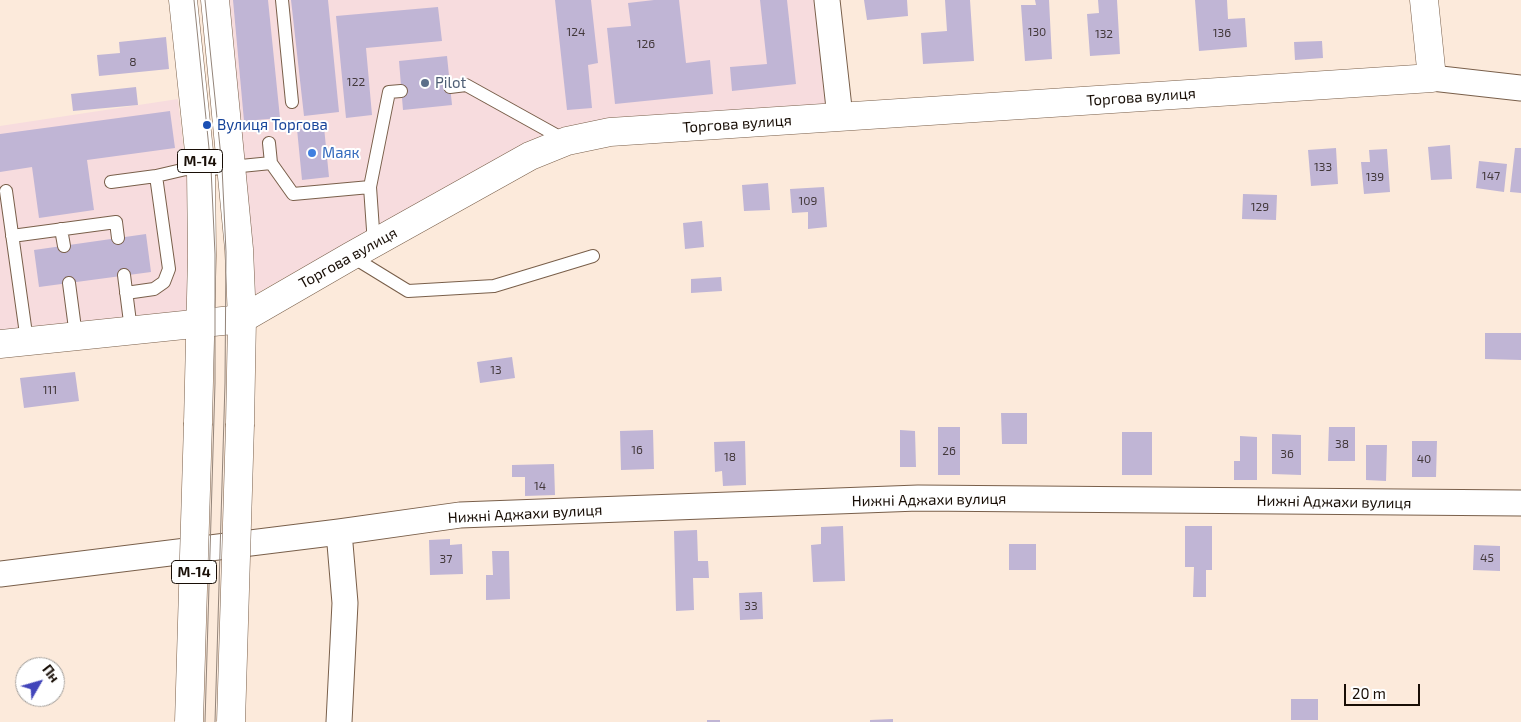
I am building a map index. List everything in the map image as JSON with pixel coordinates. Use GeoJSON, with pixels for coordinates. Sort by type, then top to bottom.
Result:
{"type":"FeatureCollection","features":[{"type":"Feature","properties":{"kind":"main road","name":"М-14"},"geometry":{"type":"LineString","coordinates":[[184,0],[201,170],[202,256],[189,722]]}},
{"type":"Feature","properties":{"kind":"main road","name":"М-14"},"geometry":{"type":"LineString","coordinates":[[215,0],[239,249],[242,319],[231,722]]}},
{"type":"Feature","properties":{"kind":"main road"},"geometry":{"type":"LineString","coordinates":[[1424,0],[1432,78]]}},
{"type":"Feature","properties":{"kind":"main road","name":"Торгова вулиця"},"geometry":{"type":"LineString","coordinates":[[0,344],[242,319],[530,156],[567,141],[610,132],[1432,78]]}},
{"type":"Feature","properties":{"kind":"street"},"geometry":{"type":"LineString","coordinates":[[828,0],[840,117]]}},
{"type":"Feature","properties":{"kind":"street","name":"Торгова вулиця"},"geometry":{"type":"LineString","coordinates":[[1432,78],[1521,88]]}},
{"type":"Feature","properties":{"kind":"street","name":"Нижні Аджахи вулиця"},"geometry":{"type":"LineString","coordinates":[[0,574],[460,515],[918,498],[1521,504]]}},
{"type":"Feature","properties":{"kind":"street"},"geometry":{"type":"LineString","coordinates":[[339,532],[345,603],[339,722]]}},
{"type":"Feature","properties":{"kind":"lane"},"geometry":{"type":"LineString","coordinates":[[282,0],[292,102]]}},
{"type":"Feature","properties":{"kind":"lane"},"geometry":{"type":"LineString","coordinates":[[450,86],[466,85],[567,141]]}},
{"type":"Feature","properties":{"kind":"lane"},"geometry":{"type":"LineString","coordinates":[[401,91],[389,92],[370,187],[362,250],[408,291],[494,286],[593,256]]}},
{"type":"Feature","properties":{"kind":"lane"},"geometry":{"type":"LineString","coordinates":[[269,143],[271,163],[293,194],[370,187]]}},
{"type":"Feature","properties":{"kind":"lane"},"geometry":{"type":"LineString","coordinates":[[111,182],[156,176],[186,168],[201,170],[271,163]]}},
{"type":"Feature","properties":{"kind":"lane"},"geometry":{"type":"LineString","coordinates":[[126,293],[154,289],[164,282],[169,269],[156,176]]}},
{"type":"Feature","properties":{"kind":"lane"},"geometry":{"type":"LineString","coordinates":[[6,191],[27,341]]}},
{"type":"Feature","properties":{"kind":"lane"},"geometry":{"type":"LineString","coordinates":[[12,236],[116,222],[118,238]]}},
{"type":"Feature","properties":{"kind":"lane"},"geometry":{"type":"LineString","coordinates":[[62,229],[64,246]]}},
{"type":"Feature","properties":{"kind":"lane"},"geometry":{"type":"LineString","coordinates":[[124,275],[131,330]]}},
{"type":"Feature","properties":{"kind":"lane"},"geometry":{"type":"LineString","coordinates":[[69,282],[76,336]]}},
{"type":"Feature","properties":{"kind":"shaded area"},"geometry":{"type":"Polygon","coordinates":[[[225,0],[814,0],[826,104],[563,128],[524,143],[252,296],[225,0]]]}},
{"type":"Feature","properties":{"kind":"shaded area"},"geometry":{"type":"Polygon","coordinates":[[[178,99],[193,258],[191,313],[0,332],[0,126],[178,99]]]}},
{"type":"Feature","properties":{"kind":"building"},"geometry":{"type":"Polygon","coordinates":[[[233,0],[268,0],[280,118],[244,121],[233,0]]]}},
{"type":"Feature","properties":{"kind":"building"},"geometry":{"type":"Polygon","coordinates":[[[291,0],[328,0],[339,112],[304,116],[291,0]]]}},
{"type":"Feature","properties":{"kind":"building"},"geometry":{"type":"Polygon","coordinates":[[[555,0],[591,0],[598,63],[588,65],[592,108],[567,110],[555,0]]]}},
{"type":"Feature","properties":{"kind":"building"},"geometry":{"type":"Polygon","coordinates":[[[679,0],[686,63],[710,60],[713,94],[615,104],[607,28],[631,26],[628,3],[679,0]]]}},
{"type":"Feature","properties":{"kind":"building"},"geometry":{"type":"Polygon","coordinates":[[[760,0],[787,0],[796,84],[732,91],[730,67],[767,64],[760,0]]]}},
{"type":"Feature","properties":{"kind":"building"},"geometry":{"type":"Polygon","coordinates":[[[864,0],[907,0],[908,16],[867,20],[864,0]]]}},
{"type":"Feature","properties":{"kind":"building"},"geometry":{"type":"Polygon","coordinates":[[[945,0],[970,0],[974,61],[923,64],[921,33],[947,31],[945,0]]]}},
{"type":"Feature","properties":{"kind":"building"},"geometry":{"type":"Polygon","coordinates":[[[1035,0],[1049,0],[1052,59],[1025,61],[1021,5],[1036,5],[1035,0]]]}},
{"type":"Feature","properties":{"kind":"building"},"geometry":{"type":"Polygon","coordinates":[[[1098,0],[1117,0],[1120,54],[1090,56],[1087,14],[1099,13],[1098,0]]]}},
{"type":"Feature","properties":{"kind":"building"},"geometry":{"type":"Polygon","coordinates":[[[1195,0],[1227,0],[1228,19],[1245,18],[1247,47],[1199,51],[1195,0]]]}},
{"type":"Feature","properties":{"kind":"building"},"geometry":{"type":"Polygon","coordinates":[[[438,7],[442,41],[366,48],[372,115],[346,118],[336,16],[438,7]]]}},
{"type":"Feature","properties":{"kind":"building"},"geometry":{"type":"Polygon","coordinates":[[[166,37],[169,69],[99,76],[97,55],[120,53],[119,42],[166,37]]]}},
{"type":"Feature","properties":{"kind":"building"},"geometry":{"type":"Polygon","coordinates":[[[1322,41],[1323,58],[1295,60],[1294,42],[1322,41]]]}},
{"type":"Feature","properties":{"kind":"building"},"geometry":{"type":"Polygon","coordinates":[[[447,56],[452,105],[403,110],[399,61],[447,56]]]}},
{"type":"Feature","properties":{"kind":"building"},"geometry":{"type":"Polygon","coordinates":[[[136,87],[138,105],[73,111],[71,94],[136,87]]]}},
{"type":"Feature","properties":{"kind":"building"},"geometry":{"type":"Polygon","coordinates":[[[170,111],[175,148],[87,160],[94,210],[39,218],[32,167],[0,172],[0,134],[170,111]]]}},
{"type":"Feature","properties":{"kind":"building"},"geometry":{"type":"Polygon","coordinates":[[[324,127],[329,177],[302,180],[297,129],[324,127]]]}},
{"type":"Feature","properties":{"kind":"building"},"geometry":{"type":"Polygon","coordinates":[[[1450,145],[1452,179],[1431,180],[1428,147],[1450,145]]]}},
{"type":"Feature","properties":{"kind":"building"},"geometry":{"type":"Polygon","coordinates":[[[1336,148],[1338,184],[1311,186],[1308,150],[1336,148]]]}},
{"type":"Feature","properties":{"kind":"building"},"geometry":{"type":"Polygon","coordinates":[[[1515,148],[1521,148],[1521,193],[1510,192],[1515,148]]]}},
{"type":"Feature","properties":{"kind":"building"},"geometry":{"type":"Polygon","coordinates":[[[1387,149],[1390,192],[1364,194],[1361,162],[1370,162],[1369,150],[1387,149]]]}},
{"type":"Feature","properties":{"kind":"building"},"geometry":{"type":"Polygon","coordinates":[[[1479,161],[1507,164],[1504,192],[1476,188],[1479,161]]]}},
{"type":"Feature","properties":{"kind":"building"},"geometry":{"type":"Polygon","coordinates":[[[768,183],[770,210],[744,211],[742,185],[768,183]]]}},
{"type":"Feature","properties":{"kind":"building"},"geometry":{"type":"Polygon","coordinates":[[[824,187],[827,227],[808,229],[808,212],[792,213],[790,189],[824,187]]]}},
{"type":"Feature","properties":{"kind":"building"},"geometry":{"type":"Polygon","coordinates":[[[1243,194],[1277,195],[1276,220],[1242,219],[1243,194]]]}},
{"type":"Feature","properties":{"kind":"building"},"geometry":{"type":"Polygon","coordinates":[[[702,221],[704,247],[685,249],[683,223],[702,221]]]}},
{"type":"Feature","properties":{"kind":"building"},"geometry":{"type":"Polygon","coordinates":[[[146,234],[151,272],[39,287],[34,250],[146,234]]]}},
{"type":"Feature","properties":{"kind":"building"},"geometry":{"type":"Polygon","coordinates":[[[721,277],[722,291],[691,293],[691,279],[721,277]]]}},
{"type":"Feature","properties":{"kind":"building"},"geometry":{"type":"Polygon","coordinates":[[[1485,333],[1521,333],[1521,360],[1485,359],[1485,333]]]}},
{"type":"Feature","properties":{"kind":"building"},"geometry":{"type":"Polygon","coordinates":[[[512,357],[515,378],[480,383],[477,362],[512,357]]]}},
{"type":"Feature","properties":{"kind":"building"},"geometry":{"type":"Polygon","coordinates":[[[75,372],[79,401],[24,408],[20,378],[75,372]]]}},
{"type":"Feature","properties":{"kind":"building"},"geometry":{"type":"Polygon","coordinates":[[[1001,413],[1027,413],[1027,444],[1002,444],[1001,413]]]}},
{"type":"Feature","properties":{"kind":"building"},"geometry":{"type":"Polygon","coordinates":[[[938,427],[960,427],[960,475],[938,475],[938,427]]]}},
{"type":"Feature","properties":{"kind":"building"},"geometry":{"type":"Polygon","coordinates":[[[1329,427],[1355,427],[1355,461],[1328,461],[1329,427]]]}},
{"type":"Feature","properties":{"kind":"building"},"geometry":{"type":"Polygon","coordinates":[[[653,430],[654,469],[621,470],[620,431],[653,430]]]}},
{"type":"Feature","properties":{"kind":"building"},"geometry":{"type":"Polygon","coordinates":[[[900,430],[915,431],[916,467],[900,467],[900,430]]]}},
{"type":"Feature","properties":{"kind":"building"},"geometry":{"type":"Polygon","coordinates":[[[1122,432],[1152,432],[1152,475],[1122,475],[1122,432]]]}},
{"type":"Feature","properties":{"kind":"building"},"geometry":{"type":"Polygon","coordinates":[[[1272,434],[1301,435],[1301,475],[1272,474],[1272,434]]]}},
{"type":"Feature","properties":{"kind":"building"},"geometry":{"type":"Polygon","coordinates":[[[1240,436],[1257,437],[1257,480],[1234,480],[1234,461],[1240,461],[1240,436]]]}},
{"type":"Feature","properties":{"kind":"building"},"geometry":{"type":"Polygon","coordinates":[[[745,441],[746,485],[723,486],[722,471],[715,472],[714,442],[745,441]]]}},
{"type":"Feature","properties":{"kind":"building"},"geometry":{"type":"Polygon","coordinates":[[[1412,441],[1437,441],[1436,477],[1412,477],[1412,441]]]}},
{"type":"Feature","properties":{"kind":"building"},"geometry":{"type":"Polygon","coordinates":[[[1366,445],[1387,445],[1386,481],[1366,480],[1366,445]]]}},
{"type":"Feature","properties":{"kind":"building"},"geometry":{"type":"Polygon","coordinates":[[[554,464],[555,495],[525,496],[525,477],[512,477],[512,465],[554,464]]]}},
{"type":"Feature","properties":{"kind":"building"},"geometry":{"type":"Polygon","coordinates":[[[843,526],[845,581],[813,582],[811,545],[821,544],[821,527],[843,526]]]}},
{"type":"Feature","properties":{"kind":"building"},"geometry":{"type":"Polygon","coordinates":[[[1185,526],[1212,526],[1212,570],[1206,570],[1206,597],[1193,597],[1194,567],[1185,567],[1185,526]]]}},
{"type":"Feature","properties":{"kind":"building"},"geometry":{"type":"Polygon","coordinates":[[[697,530],[698,561],[708,561],[709,578],[693,578],[694,610],[676,611],[674,531],[697,530]]]}},
{"type":"Feature","properties":{"kind":"building"},"geometry":{"type":"Polygon","coordinates":[[[450,539],[450,545],[462,544],[463,574],[430,575],[429,540],[450,539]]]}},
{"type":"Feature","properties":{"kind":"building"},"geometry":{"type":"Polygon","coordinates":[[[1009,544],[1036,544],[1036,570],[1009,570],[1009,544]]]}},
{"type":"Feature","properties":{"kind":"building"},"geometry":{"type":"Polygon","coordinates":[[[1474,545],[1500,546],[1500,571],[1473,570],[1474,545]]]}},
{"type":"Feature","properties":{"kind":"building"},"geometry":{"type":"Polygon","coordinates":[[[492,551],[509,551],[510,599],[486,600],[486,575],[493,575],[492,551]]]}},
{"type":"Feature","properties":{"kind":"building"},"geometry":{"type":"Polygon","coordinates":[[[762,592],[763,619],[740,620],[739,593],[762,592]]]}},
{"type":"Feature","properties":{"kind":"building"},"geometry":{"type":"Polygon","coordinates":[[[1291,699],[1318,699],[1318,720],[1291,720],[1291,699]]]}},
{"type":"Feature","properties":{"kind":"building"},"geometry":{"type":"Polygon","coordinates":[[[893,719],[893,722],[870,722],[870,720],[893,719]]]}},
{"type":"Feature","properties":{"kind":"building"},"geometry":{"type":"Polygon","coordinates":[[[707,720],[720,720],[720,722],[707,722],[707,720]]]}},
{"type":"Feature","properties":{"kind":"tram line"},"geometry":{"type":"LineString","coordinates":[[194,0],[211,168],[215,254],[215,383],[205,722]]}},
{"type":"Feature","properties":{"kind":"tram line"},"geometry":{"type":"LineString","coordinates":[[205,0],[222,167],[226,252],[225,383],[215,722]]}},
{"type":"Feature","properties":{"kind":"place","name":"Pilot"},"geometry":{"type":"Point","coordinates":[425,83]}},
{"type":"Feature","properties":{"kind":"place","name":"Вулиця Торгова"},"geometry":{"type":"Point","coordinates":[207,125]}},
{"type":"Feature","properties":{"kind":"place","name":"Маяк"},"geometry":{"type":"Point","coordinates":[312,153]}}]}
